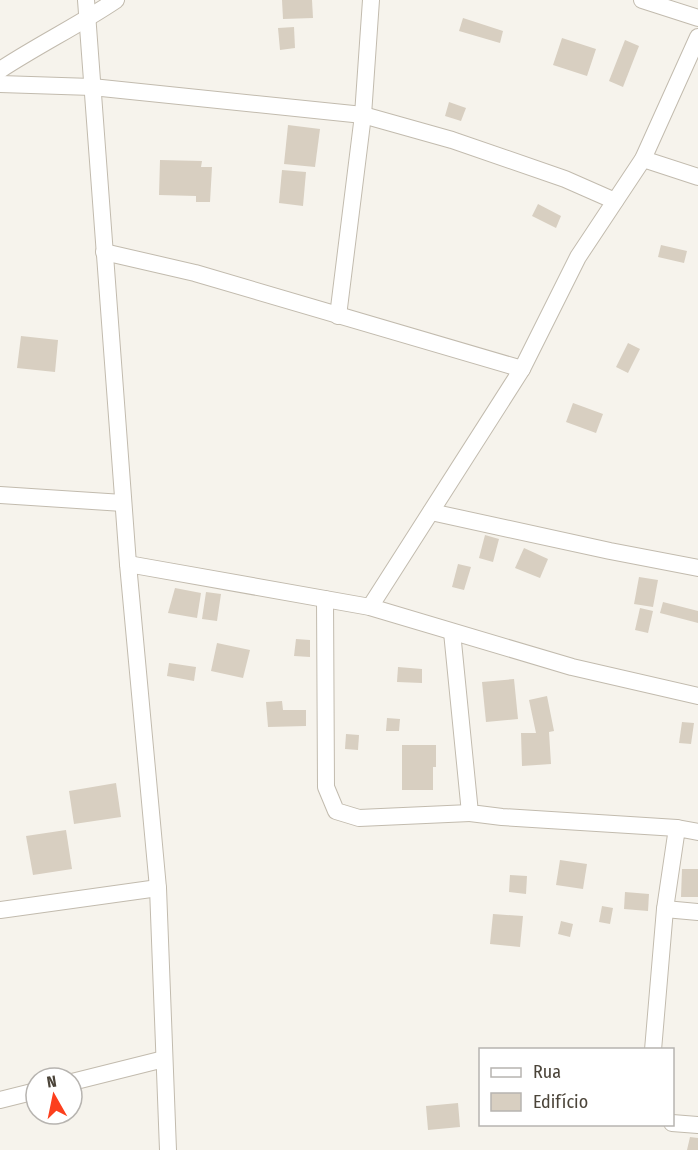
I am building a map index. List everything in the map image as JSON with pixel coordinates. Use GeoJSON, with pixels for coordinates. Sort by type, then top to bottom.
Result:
{"type":"FeatureCollection","features":[{"type":"Feature","properties":{"kind":"street"},"geometry":{"type":"LineString","coordinates":[[86,0],[123,503],[158,888],[168,1150]]}},
{"type":"Feature","properties":{"kind":"street"},"geometry":{"type":"LineString","coordinates":[[0,70],[28,51],[87,20],[116,0]]}},
{"type":"Feature","properties":{"kind":"street"},"geometry":{"type":"LineString","coordinates":[[338,316],[363,115],[372,0]]}},
{"type":"Feature","properties":{"kind":"street"},"geometry":{"type":"LineString","coordinates":[[642,0],[698,18]]}},
{"type":"Feature","properties":{"kind":"street"},"geometry":{"type":"LineString","coordinates":[[370,607],[522,369],[578,258],[643,159],[698,37]]}},
{"type":"Feature","properties":{"kind":"street"},"geometry":{"type":"LineString","coordinates":[[0,84],[92,87],[363,115],[452,140],[565,179],[615,201]]}},
{"type":"Feature","properties":{"kind":"street"},"geometry":{"type":"LineString","coordinates":[[643,159],[698,177]]}},
{"type":"Feature","properties":{"kind":"street"},"geometry":{"type":"LineString","coordinates":[[104,252],[195,273],[522,369]]}},
{"type":"Feature","properties":{"kind":"street"},"geometry":{"type":"LineString","coordinates":[[0,495],[123,503]]}},
{"type":"Feature","properties":{"kind":"street"},"geometry":{"type":"LineString","coordinates":[[431,512],[698,568]]}},
{"type":"Feature","properties":{"kind":"street"},"geometry":{"type":"LineString","coordinates":[[128,564],[370,607],[572,667],[698,696]]}},
{"type":"Feature","properties":{"kind":"street"},"geometry":{"type":"LineString","coordinates":[[325,599],[326,787],[336,811],[359,818],[470,813],[502,818],[677,828],[698,832]]}},
{"type":"Feature","properties":{"kind":"street"},"geometry":{"type":"LineString","coordinates":[[452,632],[470,813]]}},
{"type":"Feature","properties":{"kind":"street"},"geometry":{"type":"LineString","coordinates":[[653,1048],[665,909],[677,828]]}},
{"type":"Feature","properties":{"kind":"street"},"geometry":{"type":"LineString","coordinates":[[0,910],[158,888]]}},
{"type":"Feature","properties":{"kind":"street"},"geometry":{"type":"LineString","coordinates":[[665,909],[698,912]]}},
{"type":"Feature","properties":{"kind":"street"},"geometry":{"type":"LineString","coordinates":[[84,1079],[164,1059]]}},
{"type":"Feature","properties":{"kind":"street"},"geometry":{"type":"LineString","coordinates":[[0,1100],[24,1094]]}},
{"type":"Feature","properties":{"kind":"street"},"geometry":{"type":"LineString","coordinates":[[674,1123],[698,1125]]}},
{"type":"Feature","properties":{"kind":"building"},"geometry":{"type":"Polygon","coordinates":[[[282,0],[312,0],[313,18],[283,19],[282,0]]]}},
{"type":"Feature","properties":{"kind":"building"},"geometry":{"type":"Polygon","coordinates":[[[463,18],[503,31],[500,43],[459,31],[463,18]]]}},
{"type":"Feature","properties":{"kind":"building"},"geometry":{"type":"Polygon","coordinates":[[[294,27],[295,48],[280,50],[278,28],[294,27]]]}},
{"type":"Feature","properties":{"kind":"building"},"geometry":{"type":"Polygon","coordinates":[[[562,38],[596,49],[587,76],[553,65],[562,38]]]}},
{"type":"Feature","properties":{"kind":"building"},"geometry":{"type":"Polygon","coordinates":[[[625,40],[639,46],[623,87],[609,81],[625,40]]]}},
{"type":"Feature","properties":{"kind":"building"},"geometry":{"type":"Polygon","coordinates":[[[449,102],[466,108],[461,121],[445,116],[449,102]]]}},
{"type":"Feature","properties":{"kind":"building"},"geometry":{"type":"Polygon","coordinates":[[[288,125],[320,129],[315,167],[284,164],[288,125]]]}},
{"type":"Feature","properties":{"kind":"building"},"geometry":{"type":"Polygon","coordinates":[[[160,160],[202,161],[201,167],[212,167],[210,202],[196,202],[196,196],[159,195],[160,160]]]}},
{"type":"Feature","properties":{"kind":"building"},"geometry":{"type":"Polygon","coordinates":[[[282,170],[306,172],[303,206],[279,203],[282,170]]]}},
{"type":"Feature","properties":{"kind":"building"},"geometry":{"type":"Polygon","coordinates":[[[538,204],[561,216],[556,228],[532,216],[538,204]]]}},
{"type":"Feature","properties":{"kind":"building"},"geometry":{"type":"Polygon","coordinates":[[[661,245],[687,251],[684,263],[658,257],[661,245]]]}},
{"type":"Feature","properties":{"kind":"building"},"geometry":{"type":"Polygon","coordinates":[[[21,336],[58,340],[55,372],[17,368],[21,336]]]}},
{"type":"Feature","properties":{"kind":"building"},"geometry":{"type":"Polygon","coordinates":[[[628,343],[640,349],[628,373],[616,367],[628,343]]]}},
{"type":"Feature","properties":{"kind":"building"},"geometry":{"type":"Polygon","coordinates":[[[573,403],[603,414],[596,433],[566,422],[573,403]]]}},
{"type":"Feature","properties":{"kind":"building"},"geometry":{"type":"Polygon","coordinates":[[[485,535],[499,539],[493,562],[479,558],[485,535]]]}},
{"type":"Feature","properties":{"kind":"building"},"geometry":{"type":"Polygon","coordinates":[[[524,548],[548,559],[540,578],[515,568],[524,548]]]}},
{"type":"Feature","properties":{"kind":"building"},"geometry":{"type":"Polygon","coordinates":[[[458,564],[471,567],[464,590],[452,587],[458,564]]]}},
{"type":"Feature","properties":{"kind":"building"},"geometry":{"type":"Polygon","coordinates":[[[639,577],[658,580],[653,607],[634,604],[639,577]]]}},
{"type":"Feature","properties":{"kind":"building"},"geometry":{"type":"Polygon","coordinates":[[[175,588],[201,593],[197,618],[168,613],[175,588]]]}},
{"type":"Feature","properties":{"kind":"building"},"geometry":{"type":"Polygon","coordinates":[[[206,592],[221,594],[217,621],[202,619],[206,592]]]}},
{"type":"Feature","properties":{"kind":"building"},"geometry":{"type":"Polygon","coordinates":[[[663,602],[698,611],[698,623],[660,613],[663,602]]]}},
{"type":"Feature","properties":{"kind":"building"},"geometry":{"type":"Polygon","coordinates":[[[640,608],[653,611],[648,633],[635,630],[640,608]]]}},
{"type":"Feature","properties":{"kind":"building"},"geometry":{"type":"Polygon","coordinates":[[[296,639],[310,640],[310,657],[294,656],[296,639]]]}},
{"type":"Feature","properties":{"kind":"building"},"geometry":{"type":"Polygon","coordinates":[[[217,643],[250,650],[243,678],[211,671],[217,643]]]}},
{"type":"Feature","properties":{"kind":"building"},"geometry":{"type":"Polygon","coordinates":[[[169,663],[196,667],[194,681],[167,676],[169,663]]]}},
{"type":"Feature","properties":{"kind":"building"},"geometry":{"type":"Polygon","coordinates":[[[398,667],[422,669],[422,683],[397,682],[398,667]]]}},
{"type":"Feature","properties":{"kind":"building"},"geometry":{"type":"Polygon","coordinates":[[[514,679],[518,719],[486,722],[482,682],[514,679]]]}},
{"type":"Feature","properties":{"kind":"building"},"geometry":{"type":"Polygon","coordinates":[[[547,696],[554,731],[549,732],[551,764],[522,766],[521,733],[536,733],[529,700],[547,696]]]}},
{"type":"Feature","properties":{"kind":"building"},"geometry":{"type":"Polygon","coordinates":[[[282,701],[283,710],[306,710],[306,726],[268,727],[266,702],[282,701]]]}},
{"type":"Feature","properties":{"kind":"building"},"geometry":{"type":"Polygon","coordinates":[[[387,718],[400,719],[399,731],[386,731],[387,718]]]}},
{"type":"Feature","properties":{"kind":"building"},"geometry":{"type":"Polygon","coordinates":[[[682,722],[694,723],[691,744],[679,743],[682,722]]]}},
{"type":"Feature","properties":{"kind":"building"},"geometry":{"type":"Polygon","coordinates":[[[346,734],[359,735],[358,750],[345,749],[346,734]]]}},
{"type":"Feature","properties":{"kind":"building"},"geometry":{"type":"Polygon","coordinates":[[[402,745],[436,745],[433,790],[402,790],[402,745]]]}},
{"type":"Feature","properties":{"kind":"building"},"geometry":{"type":"Polygon","coordinates":[[[116,783],[121,817],[74,824],[69,791],[116,783]]]}},
{"type":"Feature","properties":{"kind":"building"},"geometry":{"type":"Polygon","coordinates":[[[66,830],[72,869],[33,875],[26,836],[66,830]]]}},
{"type":"Feature","properties":{"kind":"building"},"geometry":{"type":"Polygon","coordinates":[[[560,860],[587,864],[583,889],[556,885],[560,860]]]}},
{"type":"Feature","properties":{"kind":"building"},"geometry":{"type":"Polygon","coordinates":[[[682,869],[698,869],[698,897],[681,897],[682,869]]]}},
{"type":"Feature","properties":{"kind":"building"},"geometry":{"type":"Polygon","coordinates":[[[510,875],[527,876],[526,894],[509,892],[510,875]]]}},
{"type":"Feature","properties":{"kind":"building"},"geometry":{"type":"Polygon","coordinates":[[[625,892],[649,894],[648,911],[624,909],[625,892]]]}},
{"type":"Feature","properties":{"kind":"building"},"geometry":{"type":"Polygon","coordinates":[[[602,906],[613,908],[610,924],[599,922],[602,906]]]}},
{"type":"Feature","properties":{"kind":"building"},"geometry":{"type":"Polygon","coordinates":[[[493,914],[523,916],[520,947],[490,944],[493,914]]]}},
{"type":"Feature","properties":{"kind":"building"},"geometry":{"type":"Polygon","coordinates":[[[561,921],[573,924],[570,937],[558,934],[561,921]]]}},
{"type":"Feature","properties":{"kind":"building"},"geometry":{"type":"Polygon","coordinates":[[[458,1103],[460,1127],[428,1130],[426,1106],[458,1103]]]}},
{"type":"Feature","properties":{"kind":"building"},"geometry":{"type":"Polygon","coordinates":[[[690,1137],[698,1138],[698,1150],[687,1150],[690,1137]]]}}]}
